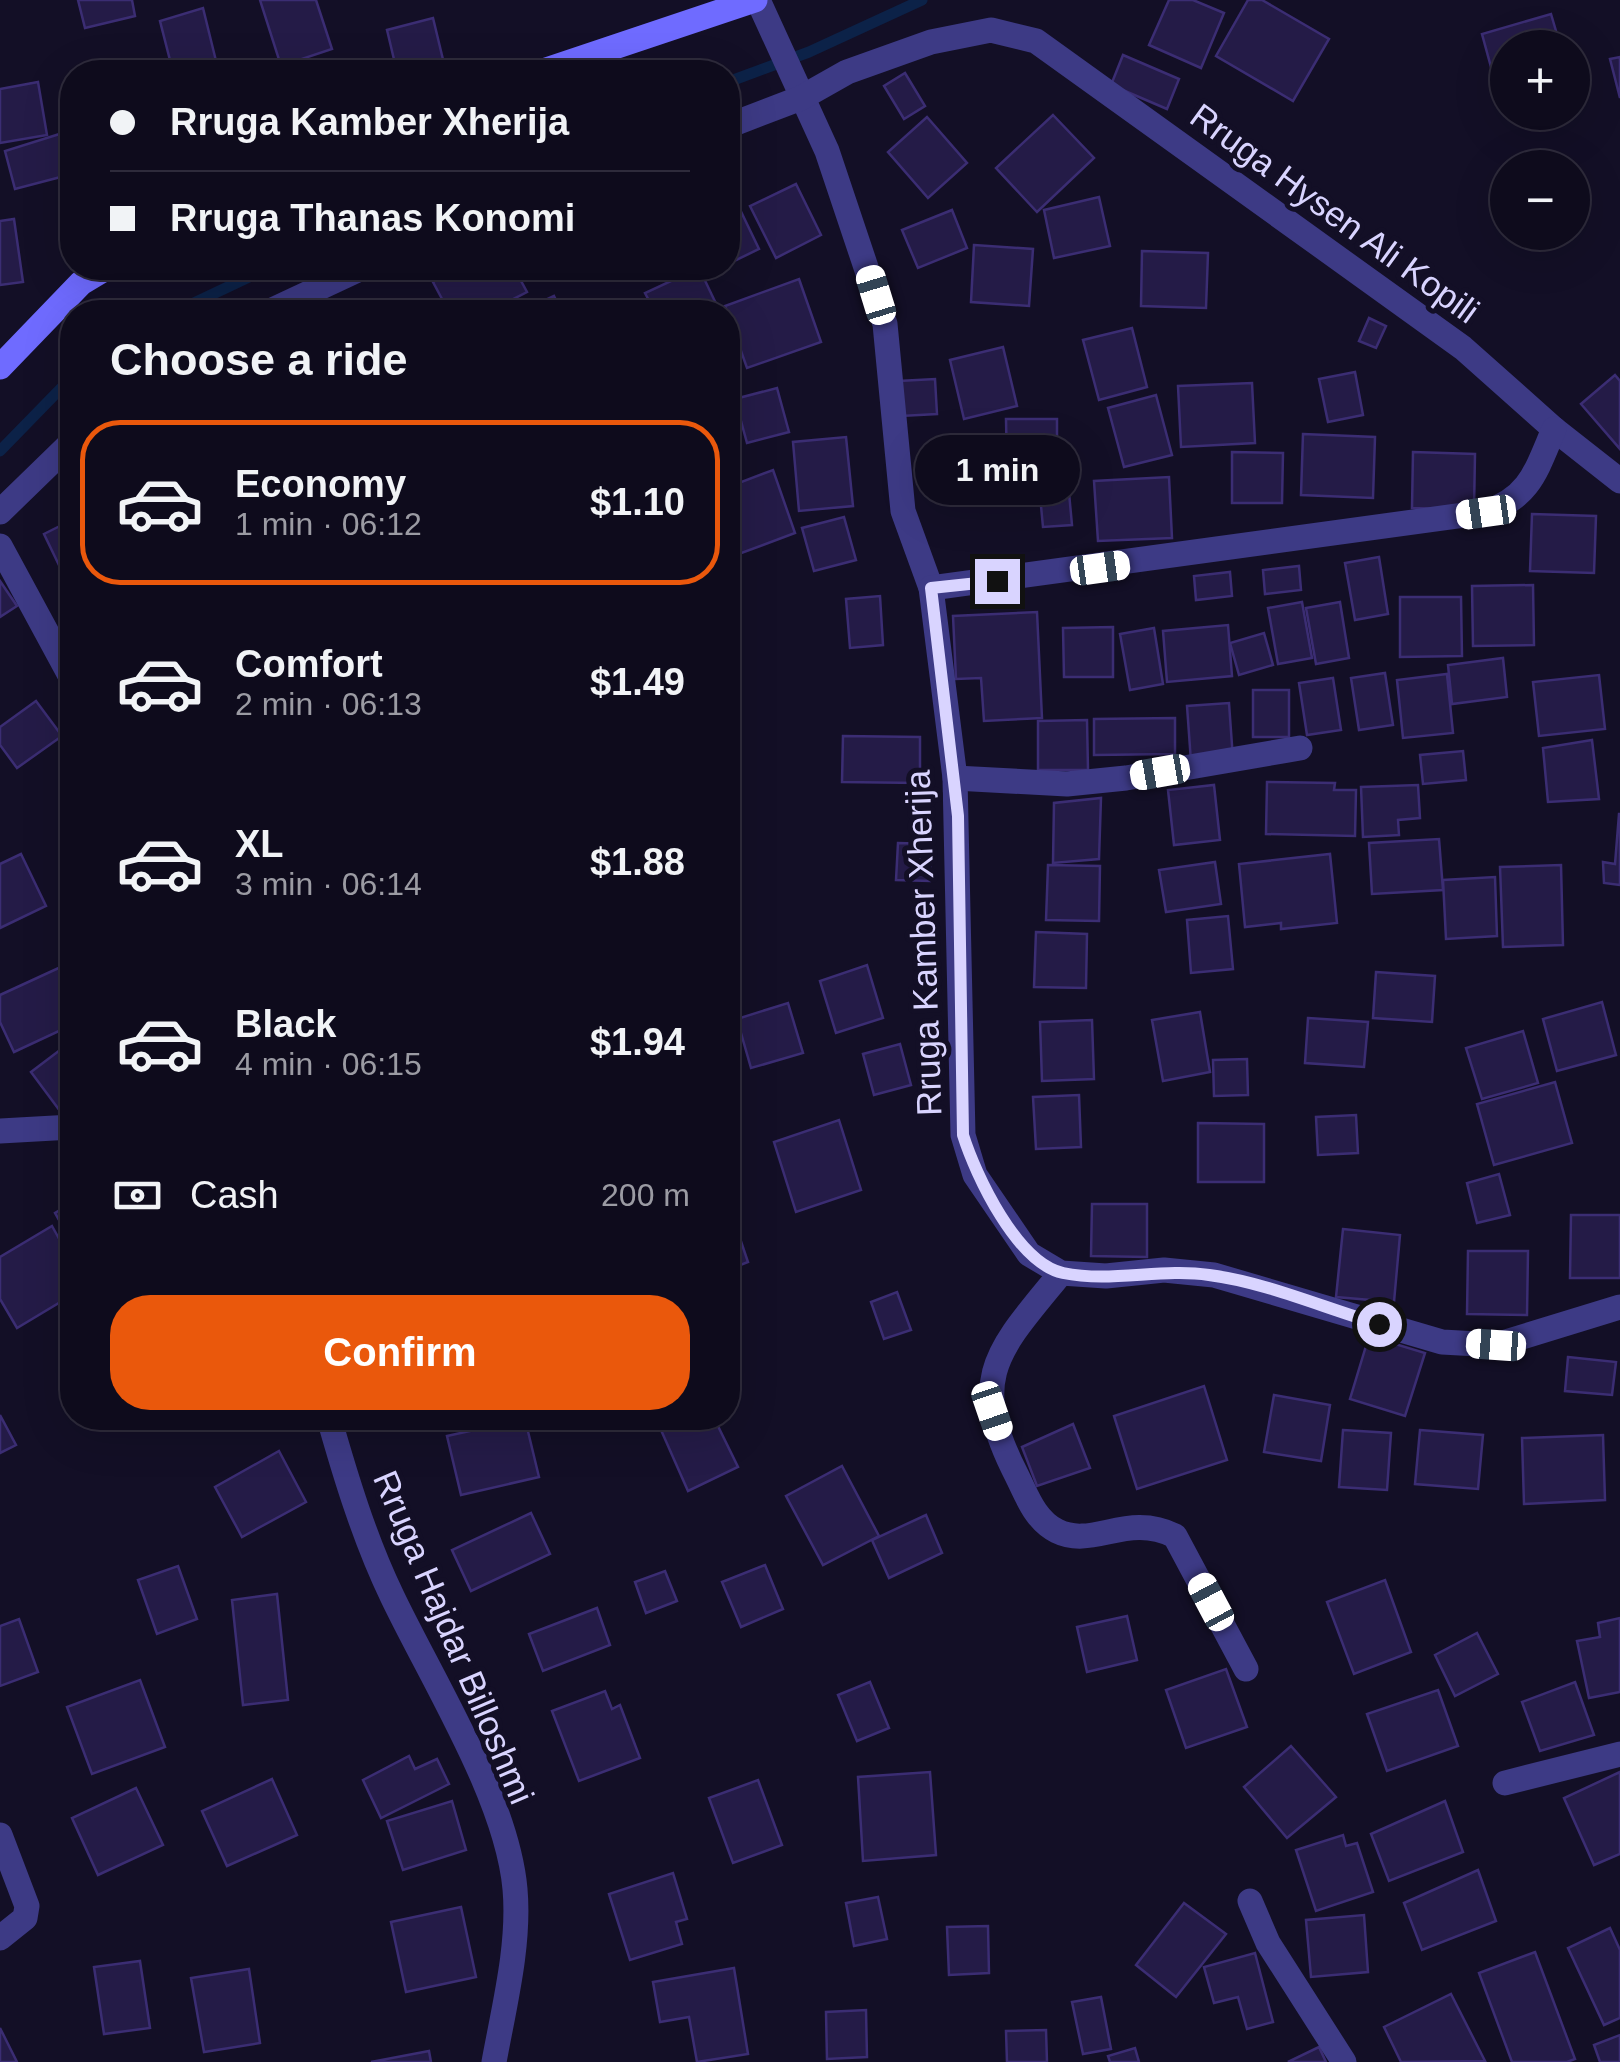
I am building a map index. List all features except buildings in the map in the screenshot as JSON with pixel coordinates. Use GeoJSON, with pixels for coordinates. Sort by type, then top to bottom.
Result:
{"type":"FeatureCollection","features":[{"type":"Feature","properties":{"kind":"main road"},"geometry":{"type":"LineString","coordinates":[[576,60],[757,0]]}},
{"type":"Feature","properties":{"kind":"main road"},"geometry":{"type":"LineString","coordinates":[[65,300],[86,280]]}},
{"type":"Feature","properties":{"kind":"main road"},"geometry":{"type":"LineString","coordinates":[[0,368],[60,305]]}},
{"type":"Feature","properties":{"kind":"street","name":"Rruga Kamber Xherija"},"geometry":{"type":"LineString","coordinates":[[757,0],[848,207],[884,324],[903,510],[931,588],[955,778],[963,1135],[976,1175],[1029,1254],[1060,1273]]}},
{"type":"Feature","properties":{"kind":"street","name":"Rruga Hysen Ali Kopili"},"geometry":{"type":"LineString","coordinates":[[798,90],[932,42],[991,30],[1036,41],[1463,348],[1620,481]]}},
{"type":"Feature","properties":{"kind":"street"},"geometry":{"type":"LineString","coordinates":[[740,120],[798,90]]}},
{"type":"Feature","properties":{"kind":"street"},"geometry":{"type":"LineString","coordinates":[[294,300],[336,280]]}},
{"type":"Feature","properties":{"kind":"street"},"geometry":{"type":"LineString","coordinates":[[931,588],[1486,512],[1514,502],[1535,474],[1554,429]]}},
{"type":"Feature","properties":{"kind":"street"},"geometry":{"type":"LineString","coordinates":[[0,512],[60,454]]}},
{"type":"Feature","properties":{"kind":"street"},"geometry":{"type":"LineString","coordinates":[[0,546],[60,657]]}},
{"type":"Feature","properties":{"kind":"street"},"geometry":{"type":"LineString","coordinates":[[955,778],[1086,782],[1300,748]]}},
{"type":"Feature","properties":{"kind":"street"},"geometry":{"type":"LineString","coordinates":[[0,1131],[60,1128]]}},
{"type":"Feature","properties":{"kind":"street"},"geometry":{"type":"LineString","coordinates":[[1246,1669],[1176,1536],[1154,1525],[1134,1524],[1077,1536],[1057,1531],[1036,1514],[1007,1458],[992,1411],[991,1378],[1000,1349],[1060,1273],[1106,1276],[1164,1270],[1214,1275],[1442,1342],[1496,1345],[1620,1307]]}},
{"type":"Feature","properties":{"kind":"street","name":"Rruga Hajdar Billoshmi"},"geometry":{"type":"LineString","coordinates":[[334,1430],[389,1591],[494,1806],[511,1872],[515,1889],[508,1979],[494,2062]]}},
{"type":"Feature","properties":{"kind":"street"},"geometry":{"type":"LineString","coordinates":[[1505,1783],[1620,1754]]}},
{"type":"Feature","properties":{"kind":"street"},"geometry":{"type":"LineString","coordinates":[[0,1835],[27,1906],[25,1918],[0,1938]]}},
{"type":"Feature","properties":{"kind":"street"},"geometry":{"type":"LineString","coordinates":[[1250,1901],[1268,1943],[1344,2062]]}},
{"type":"Feature","properties":{"kind":"waterway"},"geometry":{"type":"LineString","coordinates":[[740,78],[809,52],[922,0]]}},
{"type":"Feature","properties":{"kind":"waterway"},"geometry":{"type":"LineString","coordinates":[[200,300],[243,280]]}},
{"type":"Feature","properties":{"kind":"waterway"},"geometry":{"type":"LineString","coordinates":[[0,451],[60,389]]}},
{"type":"Feature","properties":{"kind":"route"},"geometry":{"type":"LineString","coordinates":[[997,581],[931,588],[958,816],[963,1135],[976,1175],[1029,1254],[1060,1273],[1106,1276],[1164,1270],[1214,1275],[1379,1324]]}}]}
